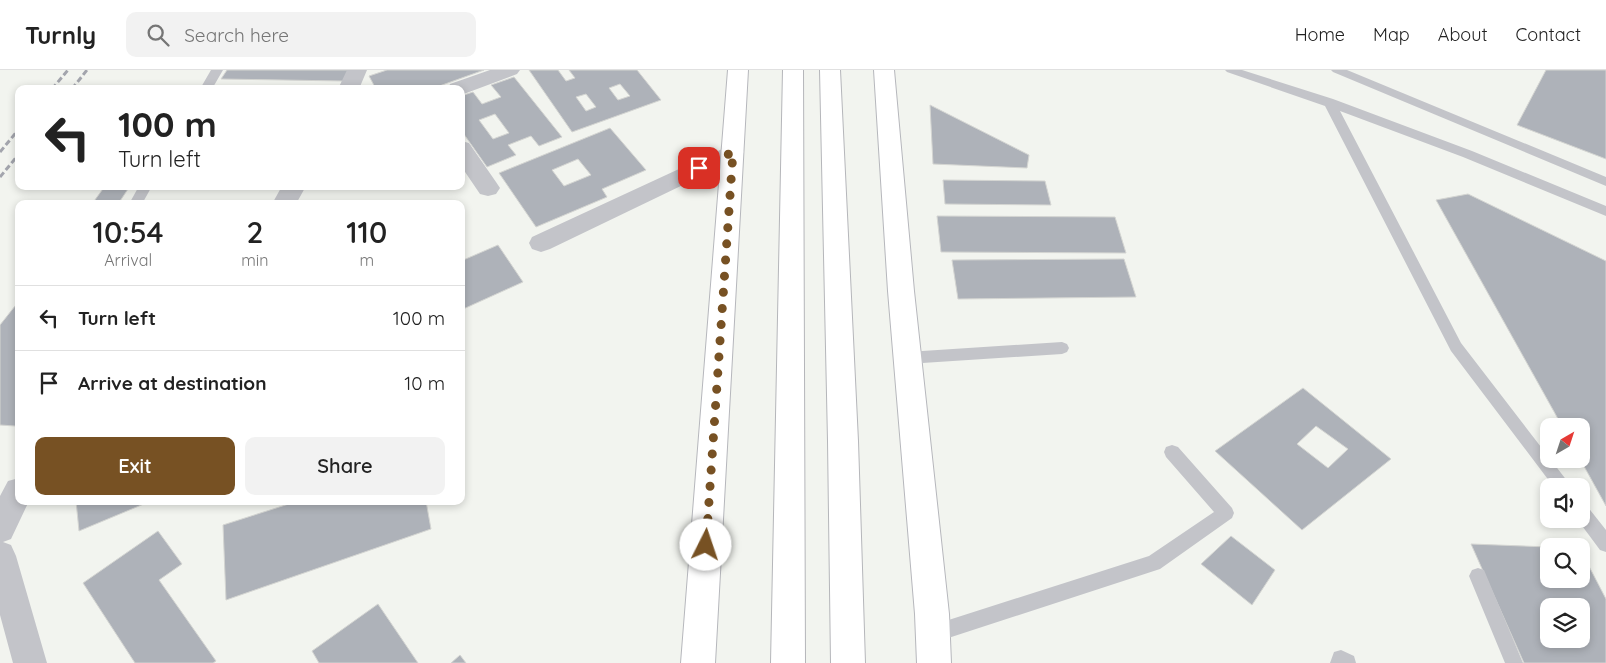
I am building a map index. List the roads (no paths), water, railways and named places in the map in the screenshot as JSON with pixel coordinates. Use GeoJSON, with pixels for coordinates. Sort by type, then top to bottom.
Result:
{"type":"FeatureCollection","features":[{"type":"Feature","properties":{"kind":"main road"},"geometry":{"type":"LineString","coordinates":[[698,663],[738,70]]}},
{"type":"Feature","properties":{"kind":"main road"},"geometry":{"type":"LineString","coordinates":[[788,663],[793,70]]}},
{"type":"Feature","properties":{"kind":"main road"},"geometry":{"type":"LineString","coordinates":[[830,70],[843,441],[848,663]]}},
{"type":"Feature","properties":{"kind":"main road"},"geometry":{"type":"LineString","coordinates":[[884,70],[934,663]]}},
{"type":"Feature","properties":{"kind":"street"},"geometry":{"type":"LineString","coordinates":[[350,85],[357,70]]}},
{"type":"Feature","properties":{"kind":"street"},"geometry":{"type":"LineString","coordinates":[[465,86],[510,70]]}},
{"type":"Feature","properties":{"kind":"street"},"geometry":{"type":"LineString","coordinates":[[541,243],[733,152]]}},
{"type":"Feature","properties":{"kind":"street"},"geometry":{"type":"LineString","coordinates":[[465,154],[488,188]]}},
{"type":"Feature","properties":{"kind":"street"},"geometry":{"type":"LineString","coordinates":[[0,529],[3,519],[15,498]]}},
{"type":"Feature","properties":{"kind":"street"},"geometry":{"type":"LineString","coordinates":[[0,556],[30,663]]}},
{"type":"Feature","properties":{"kind":"lane"},"geometry":{"type":"LineString","coordinates":[[208,85],[217,70]]}},
{"type":"Feature","properties":{"kind":"lane"},"geometry":{"type":"LineString","coordinates":[[1232,70],[1329,102],[1460,150],[1606,211]]}},
{"type":"Feature","properties":{"kind":"lane"},"geometry":{"type":"LineString","coordinates":[[1337,70],[1606,182]]}},
{"type":"Feature","properties":{"kind":"lane"},"geometry":{"type":"LineString","coordinates":[[1329,102],[1456,347],[1557,478]]}},
{"type":"Feature","properties":{"kind":"lane"},"geometry":{"type":"LineString","coordinates":[[907,358],[1062,348]]}},
{"type":"Feature","properties":{"kind":"lane"},"geometry":{"type":"LineString","coordinates":[[933,634],[1154,564],[1226,514],[1172,452]]}},
{"type":"Feature","properties":{"kind":"lane"},"geometry":{"type":"LineString","coordinates":[[1590,523],[1606,544]]}},
{"type":"Feature","properties":{"kind":"lane"},"geometry":{"type":"LineString","coordinates":[[1478,576],[1514,663]]}},
{"type":"Feature","properties":{"kind":"lane"},"geometry":{"type":"LineString","coordinates":[[1339,663],[1341,659],[1347,663]]}},
{"type":"Feature","properties":{"kind":"railway"},"geometry":{"type":"LineString","coordinates":[[55,85],[68,70]]}},
{"type":"Feature","properties":{"kind":"railway"},"geometry":{"type":"LineString","coordinates":[[75,85],[87,70]]}},
{"type":"Feature","properties":{"kind":"railway"},"geometry":{"type":"LineString","coordinates":[[0,152],[15,134]]}},
{"type":"Feature","properties":{"kind":"railway"},"geometry":{"type":"LineString","coordinates":[[0,177],[15,159]]}}]}
